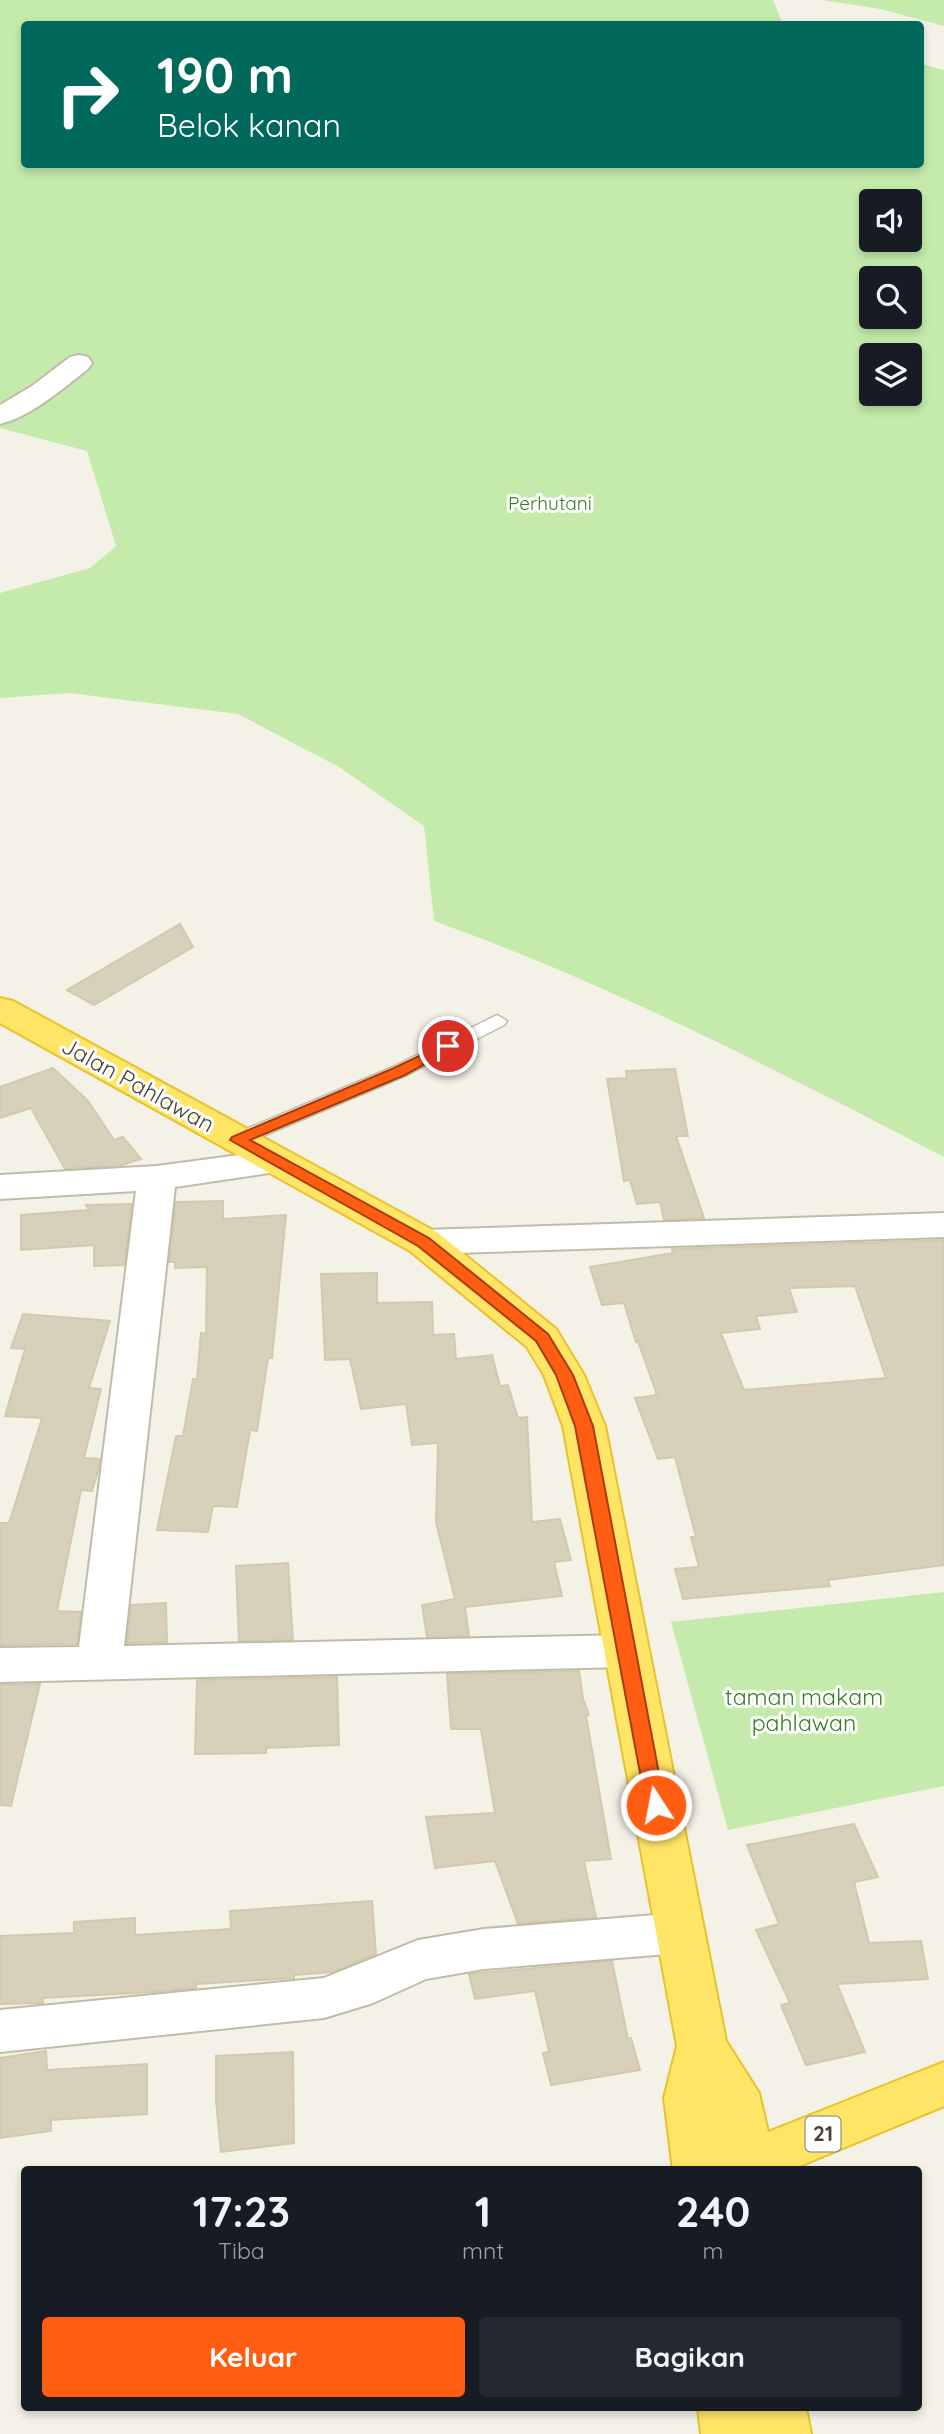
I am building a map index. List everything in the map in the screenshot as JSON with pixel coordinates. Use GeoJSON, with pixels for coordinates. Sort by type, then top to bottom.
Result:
{"type":"FeatureCollection","features":[{"type":"Feature","properties":{"kind":"highway","name":"Jalan Pahlawan"},"geometry":{"type":"LineString","coordinates":[[0,1009],[424,1242],[542,1338],[565,1375],[584,1426],[702,2046]]}},
{"type":"Feature","properties":{"kind":"highway","name":"21"},"geometry":{"type":"LineString","coordinates":[[702,2046],[733,2093],[750,2166]]}},
{"type":"Feature","properties":{"kind":"highway","name":"21"},"geometry":{"type":"LineString","coordinates":[[698,2166],[690,2098],[702,2046]]}},
{"type":"Feature","properties":{"kind":"highway","name":"21"},"geometry":{"type":"LineString","coordinates":[[752,2166],[944,2083]]}},
{"type":"Feature","properties":{"kind":"highway"},"geometry":{"type":"LineString","coordinates":[[729,2434],[767,2416]]}},
{"type":"Feature","properties":{"kind":"street"},"geometry":{"type":"LineString","coordinates":[[0,416],[41,392],[79,363]]}},
{"type":"Feature","properties":{"kind":"street"},"geometry":{"type":"LineString","coordinates":[[0,1187],[157,1178],[277,1161]]}},
{"type":"Feature","properties":{"kind":"street"},"geometry":{"type":"LineString","coordinates":[[99,1664],[157,1178]]}},
{"type":"Feature","properties":{"kind":"street"},"geometry":{"type":"LineString","coordinates":[[424,1242],[944,1225]]}},
{"type":"Feature","properties":{"kind":"street"},"geometry":{"type":"LineString","coordinates":[[0,1665],[626,1651]]}},
{"type":"Feature","properties":{"kind":"street"},"geometry":{"type":"LineString","coordinates":[[0,2031],[324,1998],[355,1989],[418,1960],[484,1949],[680,1933]]}},
{"type":"Feature","properties":{"kind":"lane"},"geometry":{"type":"LineString","coordinates":[[237,1140],[400,1071],[497,1021]]}},
{"type":"Feature","properties":{"kind":"green space","name":"Perhutani"},"geometry":{"type":"Polygon","coordinates":[[[0,0],[773,0],[782,21],[21,21],[21,168],[924,168],[924,65],[944,70],[944,1157],[693,1030],[565,972],[434,921],[424,826],[339,767],[238,714],[69,693],[0,698],[0,593],[90,568],[116,546],[87,451],[0,428],[0,0]]]}},
{"type":"Feature","properties":{"kind":"green space"},"geometry":{"type":"Polygon","coordinates":[[[822,0],[944,0],[944,26],[880,9],[822,0]]]}},
{"type":"Feature","properties":{"kind":"green space","name":"taman makam pahlawan"},"geometry":{"type":"Polygon","coordinates":[[[944,1592],[944,1786],[728,1830],[671,1622],[944,1592]]]}},
{"type":"Feature","properties":{"kind":"building"},"geometry":{"type":"Polygon","coordinates":[[[180,924],[193,947],[94,1005],[67,990],[180,924]]]}},
{"type":"Feature","properties":{"kind":"building"},"geometry":{"type":"Polygon","coordinates":[[[53,1068],[88,1101],[114,1140],[123,1137],[141,1159],[122,1165],[65,1169],[31,1108],[0,1118],[0,1087],[53,1068]]]}},
{"type":"Feature","properties":{"kind":"building"},"geometry":{"type":"Polygon","coordinates":[[[675,1069],[688,1136],[676,1136],[704,1218],[664,1220],[660,1202],[637,1204],[630,1180],[624,1181],[607,1079],[627,1078],[626,1071],[675,1069]]]}},
{"type":"Feature","properties":{"kind":"building"},"geometry":{"type":"Polygon","coordinates":[[[223,1201],[223,1219],[286,1215],[272,1358],[268,1358],[257,1431],[250,1430],[237,1507],[213,1506],[208,1532],[157,1530],[176,1436],[183,1436],[193,1379],[197,1379],[201,1333],[206,1334],[207,1267],[175,1268],[175,1262],[169,1262],[176,1202],[223,1201]]]}},
{"type":"Feature","properties":{"kind":"building"},"geometry":{"type":"Polygon","coordinates":[[[132,1204],[124,1265],[94,1266],[94,1245],[21,1250],[21,1215],[89,1210],[86,1205],[132,1204]]]}},
{"type":"Feature","properties":{"kind":"building"},"geometry":{"type":"Polygon","coordinates":[[[944,1240],[944,1565],[828,1580],[830,1586],[683,1599],[675,1569],[699,1567],[691,1537],[696,1537],[675,1457],[658,1459],[635,1398],[657,1395],[624,1303],[602,1305],[590,1267],[673,1253],[672,1249],[944,1240]],[[855,1286],[789,1288],[797,1312],[756,1316],[760,1329],[721,1333],[744,1390],[886,1378],[855,1286]]]}},
{"type":"Feature","properties":{"kind":"building"},"geometry":{"type":"Polygon","coordinates":[[[377,1273],[377,1303],[432,1302],[433,1335],[454,1334],[456,1359],[492,1355],[500,1386],[508,1385],[518,1418],[527,1417],[532,1522],[560,1519],[571,1560],[554,1562],[562,1596],[465,1607],[469,1636],[427,1637],[422,1605],[455,1599],[436,1522],[438,1443],[412,1445],[406,1404],[361,1409],[350,1359],[325,1360],[321,1274],[377,1273]]]}},
{"type":"Feature","properties":{"kind":"building"},"geometry":{"type":"Polygon","coordinates":[[[23,1314],[110,1321],[89,1388],[101,1389],[84,1458],[100,1459],[99,1468],[92,1491],[81,1490],[57,1611],[81,1612],[77,1644],[0,1645],[0,1523],[9,1523],[42,1418],[5,1416],[25,1349],[11,1348],[23,1314]]]}},
{"type":"Feature","properties":{"kind":"building"},"geometry":{"type":"Polygon","coordinates":[[[288,1563],[293,1640],[239,1641],[236,1566],[288,1563]]]}},
{"type":"Feature","properties":{"kind":"building"},"geometry":{"type":"Polygon","coordinates":[[[166,1603],[167,1642],[127,1643],[131,1605],[166,1603]]]}},
{"type":"Feature","properties":{"kind":"building"},"geometry":{"type":"Polygon","coordinates":[[[579,1671],[583,1699],[589,1715],[586,1716],[611,1859],[584,1861],[596,1917],[518,1924],[495,1861],[435,1868],[426,1817],[495,1813],[481,1729],[451,1729],[447,1674],[579,1671]]]}},
{"type":"Feature","properties":{"kind":"building"},"geometry":{"type":"Polygon","coordinates":[[[337,1677],[339,1745],[266,1748],[266,1753],[195,1754],[197,1680],[337,1677]]]}},
{"type":"Feature","properties":{"kind":"building"},"geometry":{"type":"Polygon","coordinates":[[[40,1684],[11,1806],[0,1805],[0,1685],[40,1684]]]}},
{"type":"Feature","properties":{"kind":"building"},"geometry":{"type":"Polygon","coordinates":[[[854,1824],[878,1877],[854,1882],[869,1943],[921,1941],[928,1979],[837,1984],[865,2052],[806,2065],[781,2005],[790,2003],[756,1930],[779,1924],[747,1845],[854,1824]]]}},
{"type":"Feature","properties":{"kind":"building"},"geometry":{"type":"Polygon","coordinates":[[[372,1901],[376,1954],[333,1972],[294,1975],[294,1978],[196,1984],[196,1988],[153,1992],[43,1998],[43,2003],[0,2004],[0,1936],[74,1933],[74,1922],[135,1918],[135,1935],[231,1929],[230,1911],[372,1901]]]}},
{"type":"Feature","properties":{"kind":"building"},"geometry":{"type":"Polygon","coordinates":[[[612,1961],[628,2039],[631,2038],[640,2070],[551,2085],[543,2053],[549,2052],[535,1991],[475,1999],[469,1974],[612,1961]]]}},
{"type":"Feature","properties":{"kind":"building"},"geometry":{"type":"Polygon","coordinates":[[[46,2051],[47,2070],[147,2064],[147,2114],[51,2120],[51,2131],[0,2138],[0,2058],[46,2051]]]}},
{"type":"Feature","properties":{"kind":"building"},"geometry":{"type":"Polygon","coordinates":[[[293,2052],[294,2143],[221,2152],[216,2101],[216,2056],[293,2052]]]}},
{"type":"Feature","properties":{"kind":"route"},"geometry":{"type":"LineString","coordinates":[[448,1046],[400,1071],[237,1140],[424,1242],[542,1338],[565,1375],[584,1426],[656,1805]]}}]}
